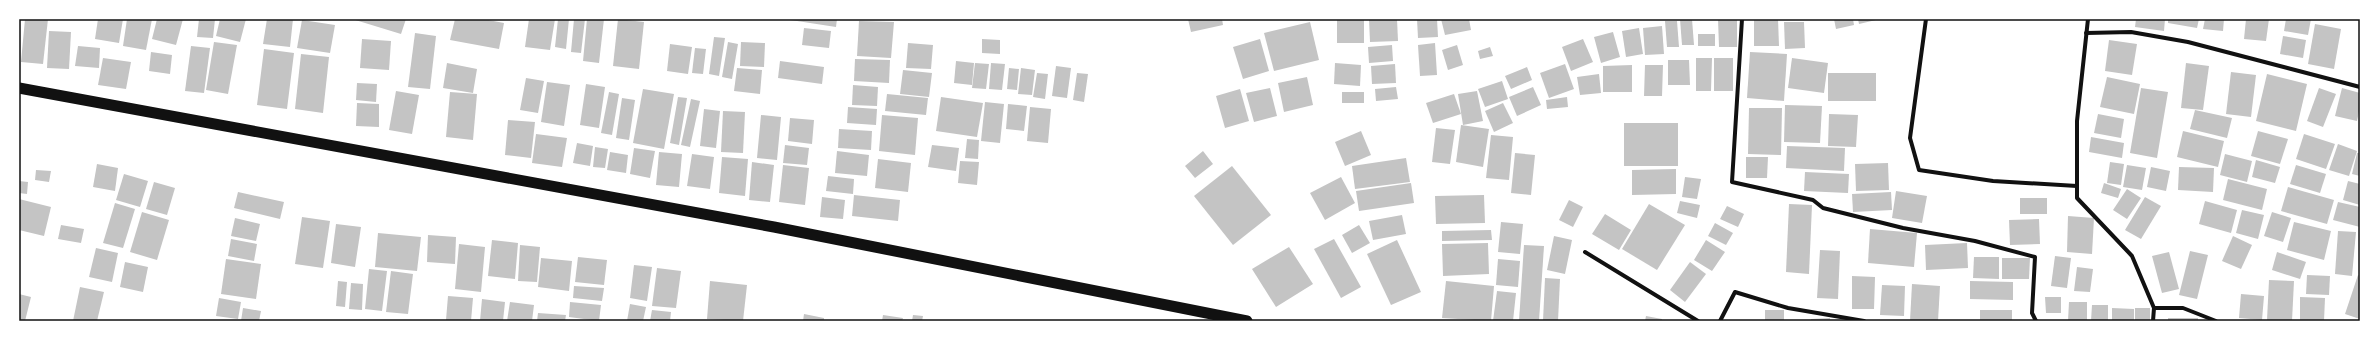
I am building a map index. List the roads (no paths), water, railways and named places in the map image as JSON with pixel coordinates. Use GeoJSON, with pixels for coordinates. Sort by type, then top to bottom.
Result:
{"type":"FeatureCollection","features":[{"type":"Feature","properties":{"kind":"highway"},"geometry":{"type":"LineString","coordinates":[[19,88],[766,225],[1247,321]]}},
{"type":"Feature","properties":{"kind":"street"},"geometry":{"type":"LineString","coordinates":[[1742,19],[1732,182],[1814,200],[1823,208],[1896,226],[1975,241],[2035,257],[2032,312],[2036,321]]}},
{"type":"Feature","properties":{"kind":"street"},"geometry":{"type":"LineString","coordinates":[[1926,19],[1910,138],[1918,170],[1993,181],[2077,186]]}},
{"type":"Feature","properties":{"kind":"street"},"geometry":{"type":"LineString","coordinates":[[2088,19],[2077,121],[2077,198],[2132,256],[2154,308],[2153,321]]}},
{"type":"Feature","properties":{"kind":"street"},"geometry":{"type":"LineString","coordinates":[[2086,33],[2131,32],[2188,42],[2360,88]]}},
{"type":"Feature","properties":{"kind":"street"},"geometry":{"type":"LineString","coordinates":[[1585,252],[1698,321]]}},
{"type":"Feature","properties":{"kind":"street"},"geometry":{"type":"LineString","coordinates":[[1720,321],[1735,292],[1788,308],[1864,321]]}},
{"type":"Feature","properties":{"kind":"street"},"geometry":{"type":"LineString","coordinates":[[2154,308],[2183,308],[2216,321]]}}]}
